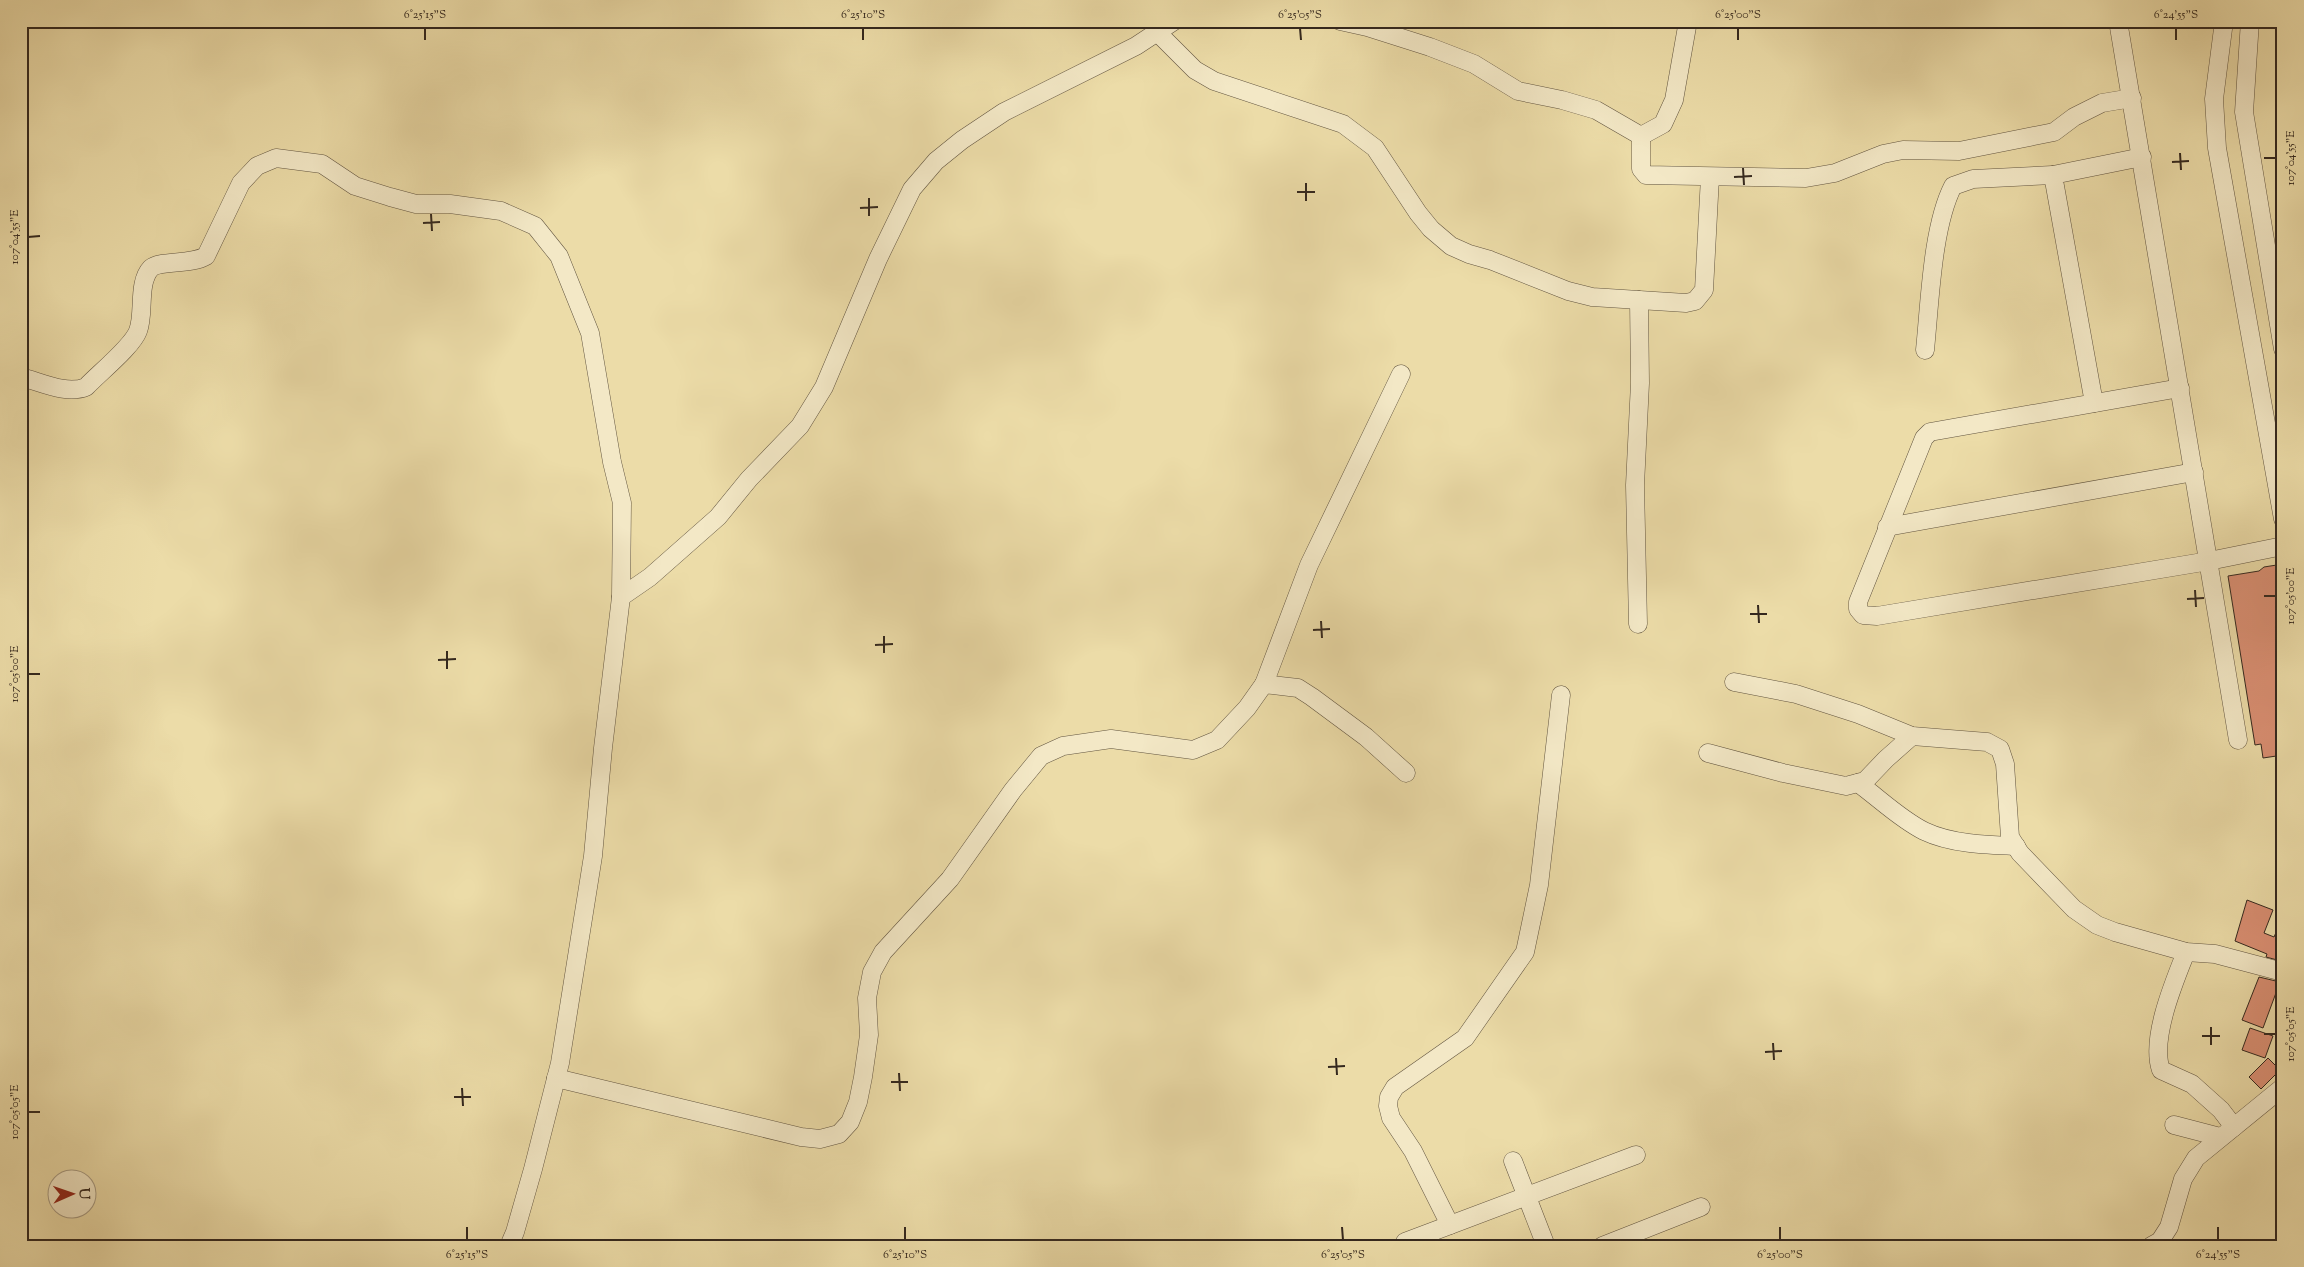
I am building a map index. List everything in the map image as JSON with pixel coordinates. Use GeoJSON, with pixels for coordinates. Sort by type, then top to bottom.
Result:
{"type":"FeatureCollection","features":[{"type":"Feature","properties":{"kind":"street"},"geometry":{"type":"LineString","coordinates":[[621,598],[650,577],[718,516],[749,479],[800,426],[824,387],[878,259],[912,189],[936,161],[962,140],[1004,112],[1136,46],[1174,21]]}},
{"type":"Feature","properties":{"kind":"street"},"geometry":{"type":"LineString","coordinates":[[1340,21],[1430,46],[1474,64],[1518,91],[1562,100],[1596,110],[1640,136]]}},
{"type":"Feature","properties":{"kind":"street"},"geometry":{"type":"LineString","coordinates":[[1640,136],[1663,124],[1674,100],[1688,21]]}},
{"type":"Feature","properties":{"kind":"street"},"geometry":{"type":"LineString","coordinates":[[2118,21],[2238,740]]}},
{"type":"Feature","properties":{"kind":"street"},"geometry":{"type":"LineString","coordinates":[[2224,21],[2214,99],[2217,148],[2283,519]]}},
{"type":"Feature","properties":{"kind":"street"},"geometry":{"type":"LineString","coordinates":[[2250,21],[2244,112],[2283,349]]}},
{"type":"Feature","properties":{"kind":"street"},"geometry":{"type":"LineString","coordinates":[[1157,32],[1195,70],[1214,81],[1343,124],[1375,148],[1418,213],[1431,229],[1451,246],[1568,291],[1592,297],[1686,303],[1700,298],[1704,290],[1710,177]]}},
{"type":"Feature","properties":{"kind":"street"},"geometry":{"type":"LineString","coordinates":[[1640,136],[1641,169],[1646,175],[1806,178],[1835,173],[1883,154],[1903,150],[1959,151],[2054,132],[2074,117],[2102,103],[2132,98]]}},
{"type":"Feature","properties":{"kind":"street"},"geometry":{"type":"LineString","coordinates":[[1925,350],[1940,224],[1945,201],[1953,186],[1973,179],[2053,174],[2142,157]]}},
{"type":"Feature","properties":{"kind":"street"},"geometry":{"type":"LineString","coordinates":[[21,377],[67,390],[77,390],[86,387],[128,347],[138,331],[146,278],[151,269],[158,264],[192,262],[206,256],[241,183],[257,166],[276,158],[322,164],[355,186],[416,204],[450,204],[501,211],[535,226],[559,256],[590,333],[612,462],[622,503],[621,598],[603,748],[593,856],[556,1078],[531,1178],[509,1246]]}},
{"type":"Feature","properties":{"kind":"street"},"geometry":{"type":"LineString","coordinates":[[2053,174],[2094,403]]}},
{"type":"Feature","properties":{"kind":"street"},"geometry":{"type":"LineString","coordinates":[[1638,624],[1635,484],[1640,383],[1639,300]]}},
{"type":"Feature","properties":{"kind":"street"},"geometry":{"type":"LineString","coordinates":[[556,1078],[801,1137],[820,1139],[839,1134],[850,1122],[858,1102],[869,1035],[867,998],[872,972],[883,952],[950,880],[1013,790],[1041,756],[1063,746],[1111,739],[1193,750],[1217,740],[1247,708],[1264,684],[1309,565],[1401,374]]}},
{"type":"Feature","properties":{"kind":"street"},"geometry":{"type":"LineString","coordinates":[[2180,388],[1930,432],[1924,438],[1887,527],[1858,602],[1858,610],[1863,615],[1877,616],[2209,561],[2283,546]]}},
{"type":"Feature","properties":{"kind":"street"},"geometry":{"type":"LineString","coordinates":[[1887,527],[2194,472]]}},
{"type":"Feature","properties":{"kind":"street"},"geometry":{"type":"LineString","coordinates":[[1734,682],[1796,694],[1858,714],[1912,736],[1987,742],[2000,749],[2005,764],[2010,837],[2032,865],[2054,885],[2074,909],[2097,924],[2186,952],[2215,954],[2283,972]]}},
{"type":"Feature","properties":{"kind":"street"},"geometry":{"type":"LineString","coordinates":[[1264,684],[1298,688],[1366,737],[1406,773]]}},
{"type":"Feature","properties":{"kind":"street"},"geometry":{"type":"LineString","coordinates":[[1450,1225],[1412,1151],[1391,1118],[1388,1106],[1389,1097],[1396,1087],[1465,1038],[1525,952],[1539,885],[1561,695]]}},
{"type":"Feature","properties":{"kind":"street"},"geometry":{"type":"LineString","coordinates":[[1708,753],[1783,774],[1846,786],[1865,781],[1886,758],[1912,736]]}},
{"type":"Feature","properties":{"kind":"street"},"geometry":{"type":"LineString","coordinates":[[1858,783],[1903,818],[1925,831],[1957,840],[2016,846]]}},
{"type":"Feature","properties":{"kind":"street"},"geometry":{"type":"LineString","coordinates":[[2186,952],[2167,1005],[2160,1034],[2158,1061],[2161,1070],[2192,1084],[2221,1110],[2227,1132]]}},
{"type":"Feature","properties":{"kind":"street"},"geometry":{"type":"LineString","coordinates":[[2151,1246],[2160,1241],[2169,1227],[2183,1179],[2196,1158],[2283,1087]]}},
{"type":"Feature","properties":{"kind":"street"},"geometry":{"type":"LineString","coordinates":[[2174,1125],[2227,1132]]}},
{"type":"Feature","properties":{"kind":"street"},"geometry":{"type":"LineString","coordinates":[[1405,1242],[1636,1155]]}},
{"type":"Feature","properties":{"kind":"street"},"geometry":{"type":"LineString","coordinates":[[1513,1161],[1546,1246]]}},
{"type":"Feature","properties":{"kind":"street"},"geometry":{"type":"LineString","coordinates":[[1602,1246],[1701,1207]]}},
{"type":"Feature","properties":{"kind":"building"},"geometry":{"type":"Polygon","coordinates":[[[2283,564],[2283,755],[2263,758],[2261,744],[2255,745],[2228,576],[2259,571],[2264,567],[2283,564]]]}},
{"type":"Feature","properties":{"kind":"building"},"geometry":{"type":"Polygon","coordinates":[[[2247,900],[2273,910],[2264,933],[2274,937],[2283,917],[2281,961],[2266,957],[2267,954],[2235,941],[2247,900]]]}},
{"type":"Feature","properties":{"kind":"building"},"geometry":{"type":"Polygon","coordinates":[[[2259,977],[2280,982],[2263,1028],[2242,1020],[2259,977]]]}},
{"type":"Feature","properties":{"kind":"building"},"geometry":{"type":"Polygon","coordinates":[[[2250,1028],[2273,1036],[2265,1058],[2242,1050],[2250,1028]]]}},
{"type":"Feature","properties":{"kind":"building"},"geometry":{"type":"Polygon","coordinates":[[[2268,1058],[2280,1070],[2261,1089],[2249,1077],[2268,1058]]]}}]}
